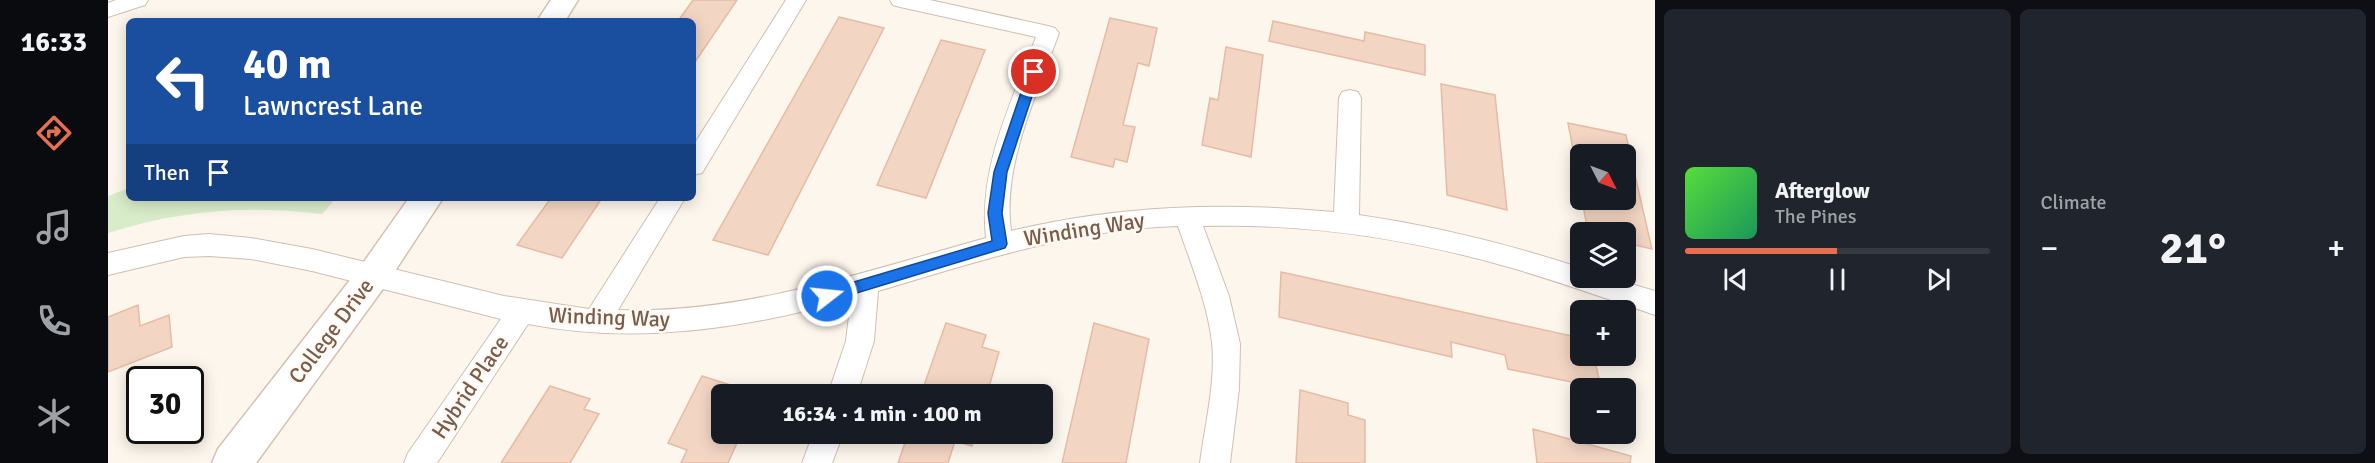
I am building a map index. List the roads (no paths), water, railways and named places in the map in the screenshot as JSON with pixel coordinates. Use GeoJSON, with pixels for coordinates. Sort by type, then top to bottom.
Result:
{"type":"FeatureCollection","features":[{"type":"Feature","properties":{"kind":"main road"},"geometry":{"type":"LineString","coordinates":[[553,18],[566,0]]}},
{"type":"Feature","properties":{"kind":"main road","name":"College Drive"},"geometry":{"type":"LineString","coordinates":[[232,463],[373,276],[425,201]]}},
{"type":"Feature","properties":{"kind":"street"},"geometry":{"type":"LineString","coordinates":[[108,10],[138,0]]}},
{"type":"Feature","properties":{"kind":"street"},"geometry":{"type":"LineString","coordinates":[[696,161],[796,0]]}},
{"type":"Feature","properties":{"kind":"street"},"geometry":{"type":"LineString","coordinates":[[900,0],[1048,33],[1000,172],[995,213],[1000,244]]}},
{"type":"Feature","properties":{"kind":"street"},"geometry":{"type":"LineString","coordinates":[[1346,223],[1350,98]]}},
{"type":"Feature","properties":{"kind":"street"},"geometry":{"type":"LineString","coordinates":[[597,320],[671,201]]}},
{"type":"Feature","properties":{"kind":"street"},"geometry":{"type":"LineString","coordinates":[[1187,217],[1218,308],[1226,346],[1226,366],[1215,463]]}},
{"type":"Feature","properties":{"kind":"street","name":"Winding Way"},"geometry":{"type":"LineString","coordinates":[[108,264],[179,247],[228,246],[299,257],[521,312],[636,323],[713,318],[786,306],[1000,244],[1093,223],[1187,217],[1308,219],[1346,223],[1443,240],[1513,257],[1655,303]]}},
{"type":"Feature","properties":{"kind":"street"},"geometry":{"type":"LineString","coordinates":[[847,384],[862,340],[866,313],[864,285]]}},
{"type":"Feature","properties":{"kind":"street","name":"Hybrid Place"},"geometry":{"type":"LineString","coordinates":[[419,463],[521,312]]}},
{"type":"Feature","properties":{"kind":"street"},"geometry":{"type":"LineString","coordinates":[[817,463],[824,444]]}}]}
